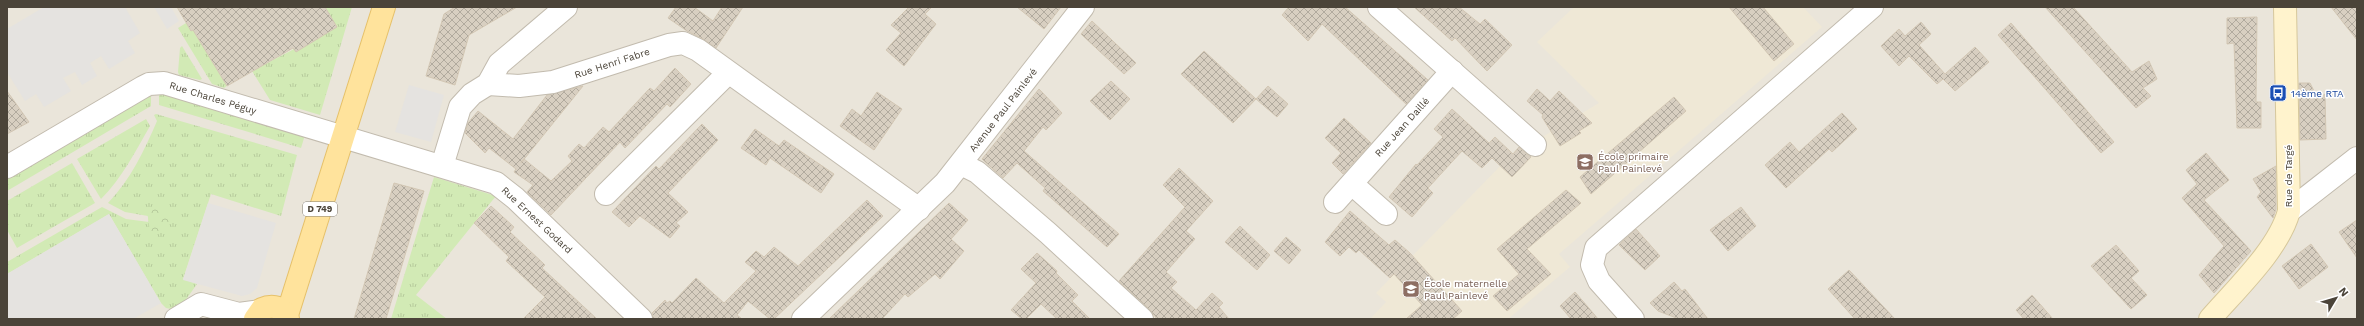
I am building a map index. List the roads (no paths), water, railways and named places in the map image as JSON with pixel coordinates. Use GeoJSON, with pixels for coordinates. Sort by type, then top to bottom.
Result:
{"type":"FeatureCollection","features":[{"type":"Feature","properties":{"kind":"main road","name":"D 749"},"geometry":{"type":"LineString","coordinates":[[263,315],[298,281],[384,7]]}},
{"type":"Feature","properties":{"kind":"street"},"geometry":{"type":"LineString","coordinates":[[442,166],[460,107],[472,94],[488,84],[499,64],[566,7]]}},
{"type":"Feature","properties":{"kind":"street","name":"Avenue Paul Painlevé"},"geometry":{"type":"LineString","coordinates":[[803,319],[919,209],[961,164],[1083,7]]}},
{"type":"Feature","properties":{"kind":"street"},"geometry":{"type":"LineString","coordinates":[[1380,7],[1535,145]]}},
{"type":"Feature","properties":{"kind":"street"},"geometry":{"type":"LineString","coordinates":[[1633,319],[1598,281],[1592,265],[1596,248],[1872,7]]}},
{"type":"Feature","properties":{"kind":"street","name":"Rue de Targé"},"geometry":{"type":"LineString","coordinates":[[2210,319],[2276,242],[2285,226],[2289,211],[2285,7]]}},
{"type":"Feature","properties":{"kind":"street","name":"Rue Henri Fabre"},"geometry":{"type":"LineString","coordinates":[[488,84],[519,86],[553,82],[669,45],[683,43],[698,50],[919,209]]}},
{"type":"Feature","properties":{"kind":"street","name":"Rue Jean Daillé"},"geometry":{"type":"LineString","coordinates":[[1335,202],[1452,71]]}},
{"type":"Feature","properties":{"kind":"street"},"geometry":{"type":"LineString","coordinates":[[606,194],[728,72]]}},
{"type":"Feature","properties":{"kind":"street","name":"Rue Charles Péguy"},"geometry":{"type":"LineString","coordinates":[[7,168],[143,87],[156,83],[164,83],[342,137]]}},
{"type":"Feature","properties":{"kind":"street","name":"Rue Ernest Godard"},"geometry":{"type":"LineString","coordinates":[[342,137],[486,179],[506,191],[641,319]]}},
{"type":"Feature","properties":{"kind":"street"},"geometry":{"type":"LineString","coordinates":[[2289,211],[2357,158]]}},
{"type":"Feature","properties":{"kind":"street"},"geometry":{"type":"LineString","coordinates":[[961,164],[977,172],[1004,195],[1142,319]]}},
{"type":"Feature","properties":{"kind":"street"},"geometry":{"type":"LineString","coordinates":[[1352,184],[1386,214]]}},
{"type":"Feature","properties":{"kind":"street"},"geometry":{"type":"LineString","coordinates":[[176,319],[201,304],[263,315]]}},
{"type":"Feature","properties":{"kind":"place","name":"14ème RTA"},"geometry":{"type":"Point","coordinates":[2278,93]}},
{"type":"Feature","properties":{"kind":"place","name":"École primaire Paul Painlevé"},"geometry":{"type":"Point","coordinates":[1585,162]}},
{"type":"Feature","properties":{"kind":"place","name":"École maternelle Paul Painlevé"},"geometry":{"type":"Point","coordinates":[1411,289]}}]}
